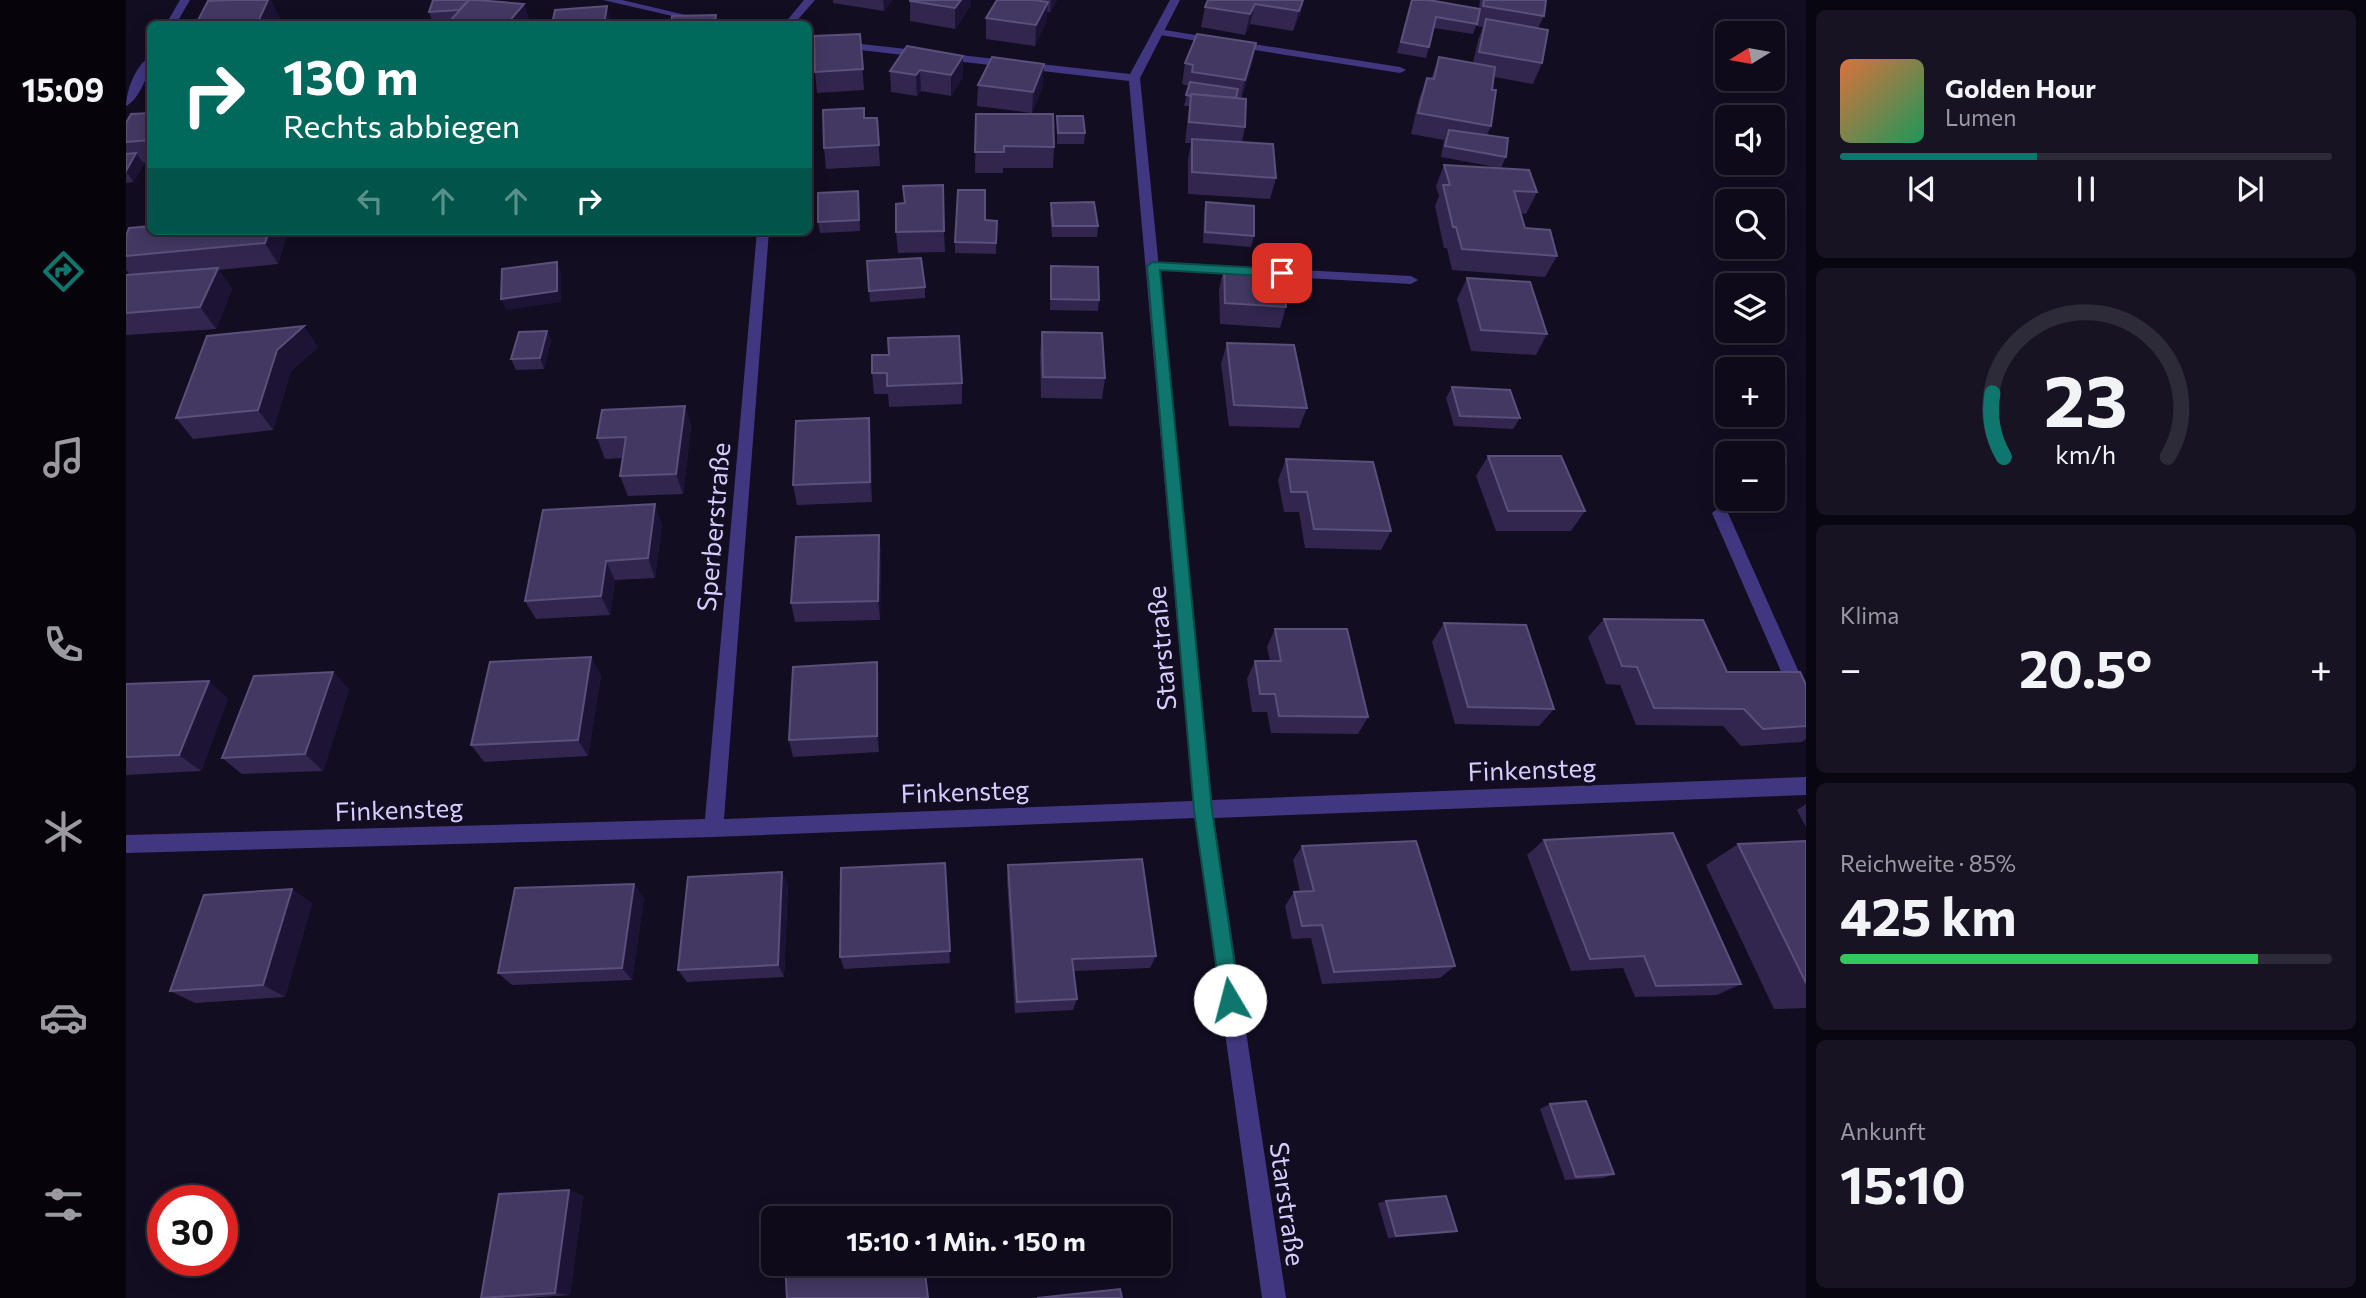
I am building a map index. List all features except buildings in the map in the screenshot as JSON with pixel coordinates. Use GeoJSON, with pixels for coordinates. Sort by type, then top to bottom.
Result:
{"type":"FeatureCollection","features":[{"type":"Feature","properties":{"kind":"street"},"geometry":{"type":"LineString","coordinates":[[173,21],[185,0]]}},
{"type":"Feature","properties":{"kind":"street"},"geometry":{"type":"LineString","coordinates":[[608,0],[705,21]]}},
{"type":"Feature","properties":{"kind":"street"},"geometry":{"type":"LineString","coordinates":[[792,21],[810,0]]}},
{"type":"Feature","properties":{"kind":"street"},"geometry":{"type":"LineString","coordinates":[[812,41],[1134,78],[1175,0]]}},
{"type":"Feature","properties":{"kind":"street"},"geometry":{"type":"LineString","coordinates":[[1158,32],[1400,71]]}},
{"type":"Feature","properties":{"kind":"street"},"geometry":{"type":"LineString","coordinates":[[126,103],[147,65]]}},
{"type":"Feature","properties":{"kind":"street","name":"Starstraße"},"geometry":{"type":"LineString","coordinates":[[1134,78],[1203,810],[1274,1298]]}},
{"type":"Feature","properties":{"kind":"street","name":"Sperberstraße"},"geometry":{"type":"LineString","coordinates":[[714,828],[763,235]]}},
{"type":"Feature","properties":{"kind":"street"},"geometry":{"type":"LineString","coordinates":[[1153,266],[1411,280]]}},
{"type":"Feature","properties":{"kind":"street"},"geometry":{"type":"LineString","coordinates":[[1720,513],[1806,708]]}},
{"type":"Feature","properties":{"kind":"street","name":"Finkensteg"},"geometry":{"type":"LineString","coordinates":[[126,844],[714,828],[1806,786]]}},
{"type":"Feature","properties":{"kind":"route"},"geometry":{"type":"LineString","coordinates":[[1230,1000],[1203,810],[1153,266],[1282,273]]}}]}
